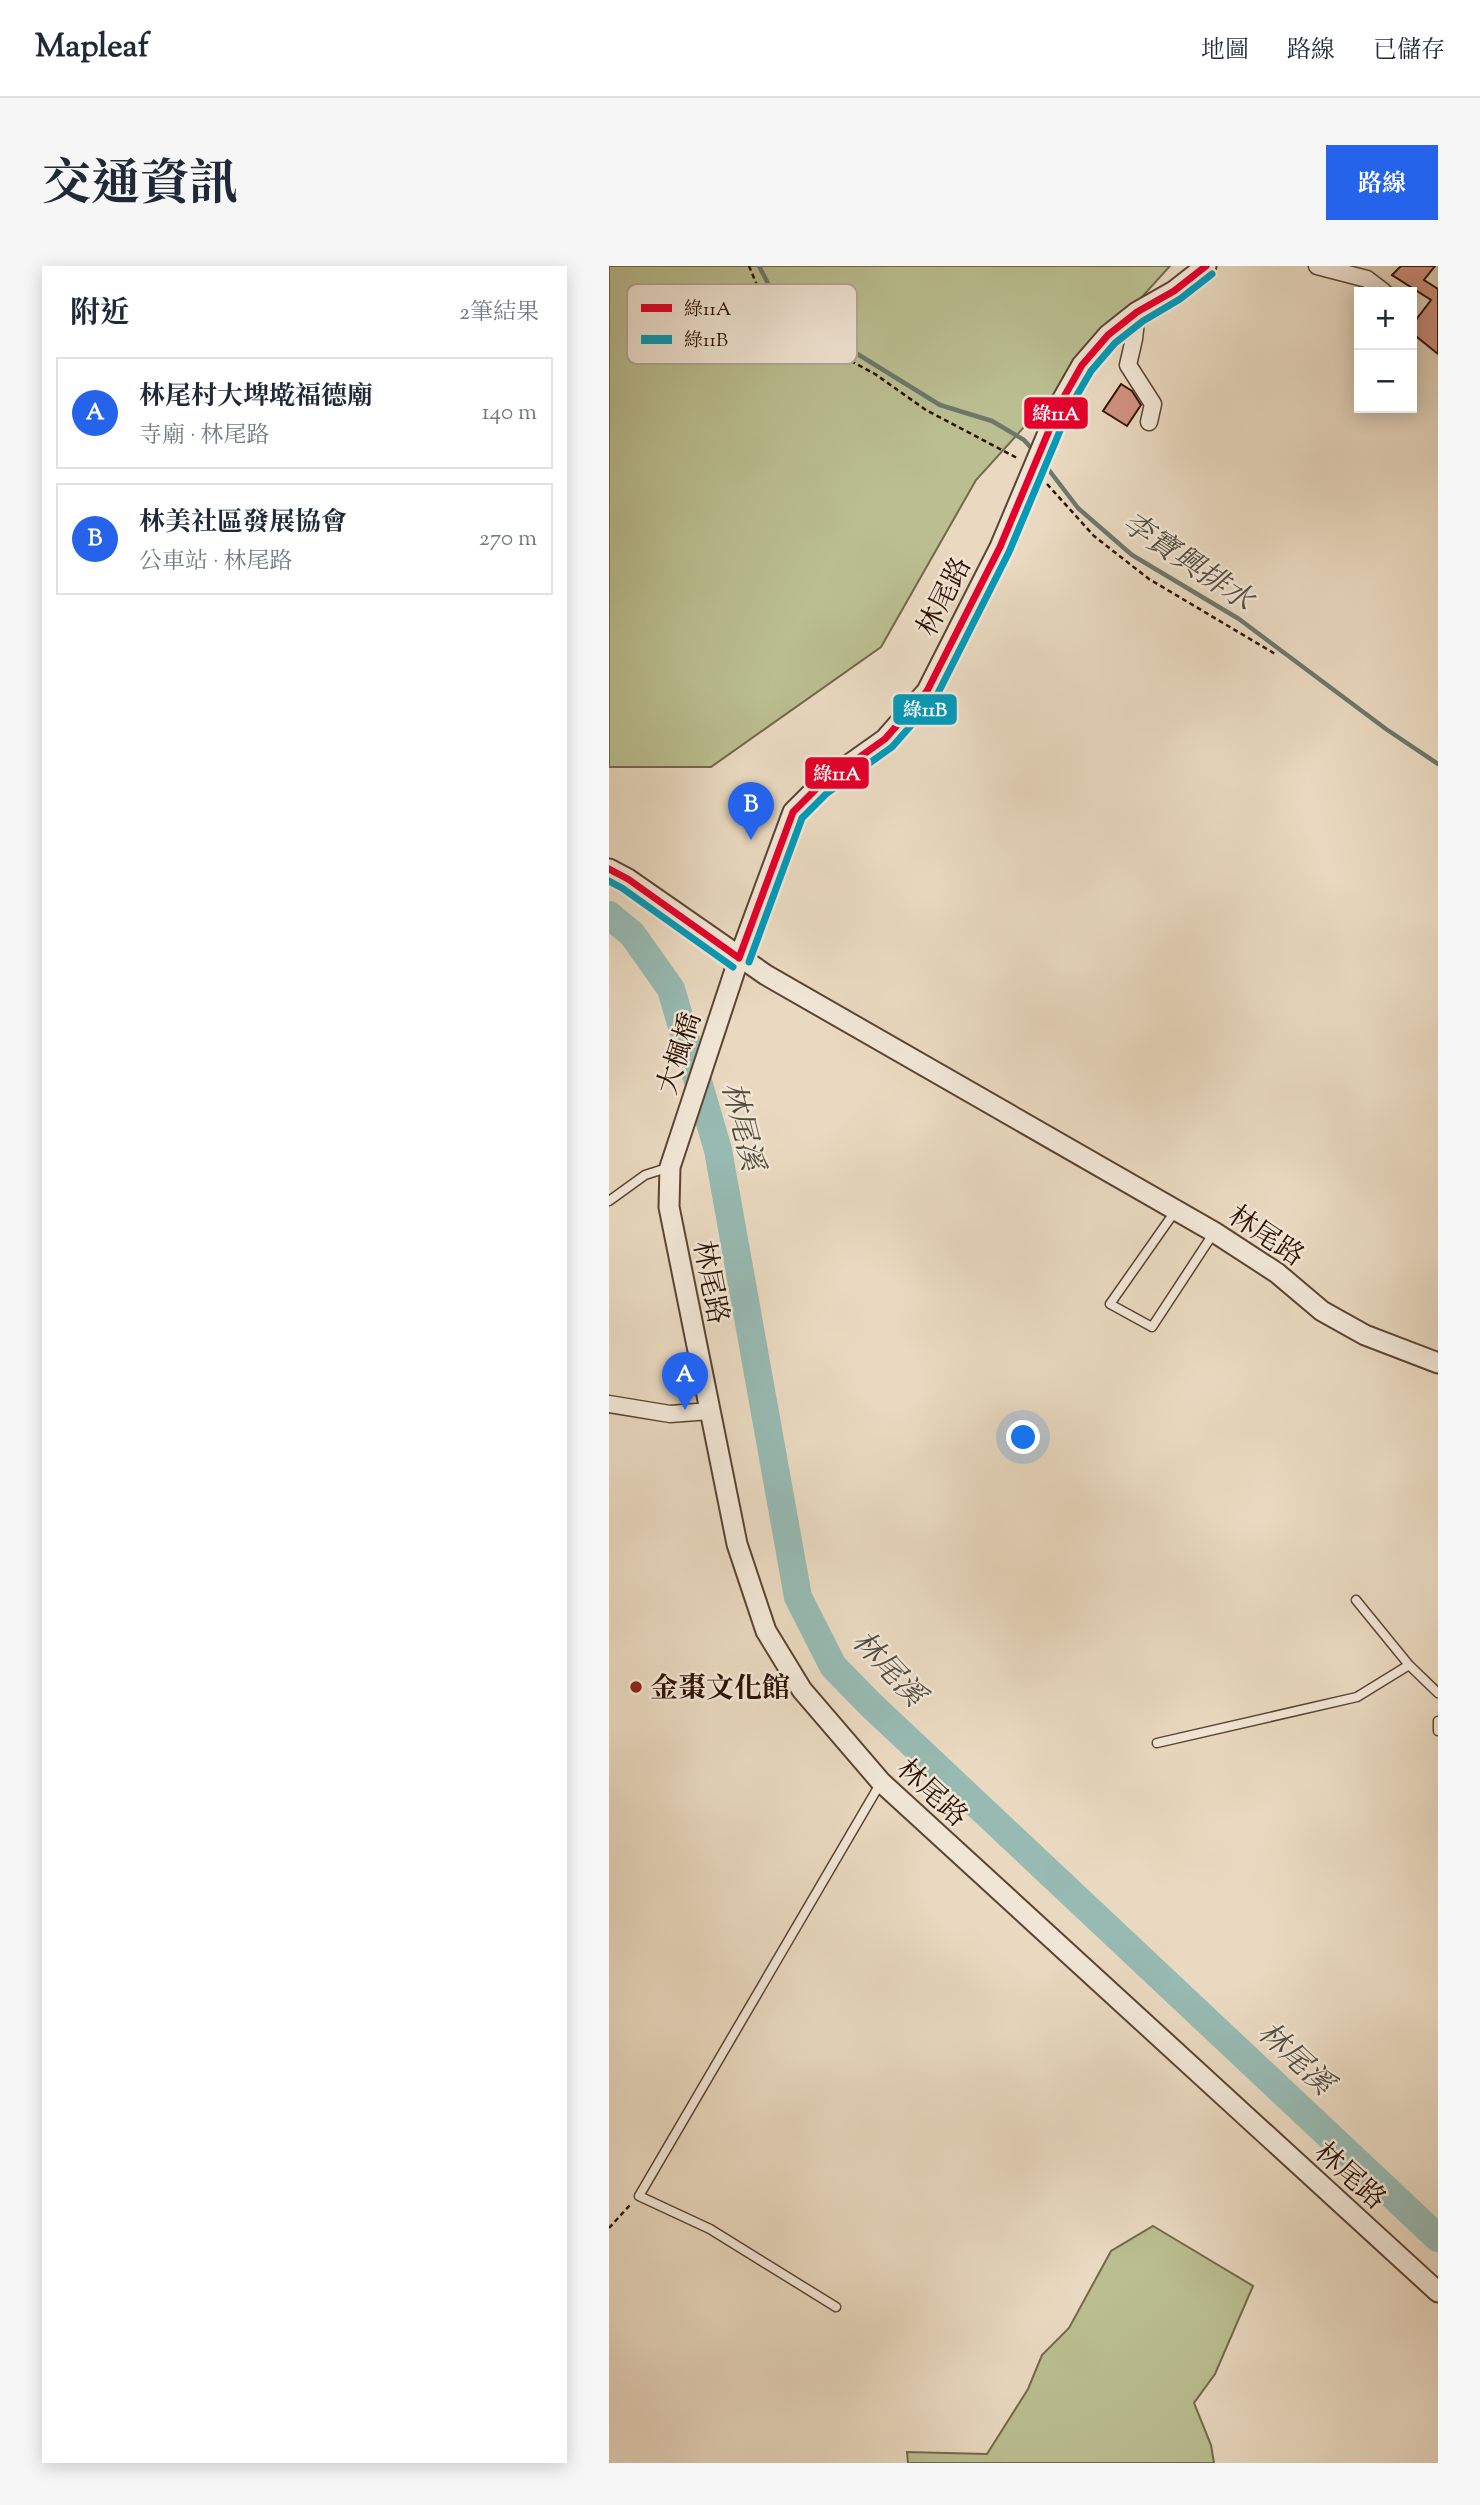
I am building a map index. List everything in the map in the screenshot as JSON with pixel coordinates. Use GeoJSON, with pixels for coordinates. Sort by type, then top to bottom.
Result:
{"type":"FeatureCollection","features":[{"type":"Feature","properties":{"kind":"street","name":"林尾路"},"geometry":{"type":"LineString","coordinates":[[739,958],[793,812],[819,786],[885,739],[927,691],[1000,547],[1061,402],[1082,365],[1108,335],[1137,312],[1174,290],[1206,266]]}},
{"type":"Feature","properties":{"kind":"street"},"geometry":{"type":"LineString","coordinates":[[1317,266],[1367,279],[1377,287]]}},
{"type":"Feature","properties":{"kind":"street"},"geometry":{"type":"LineString","coordinates":[[1137,312],[1128,365],[1153,404],[1149,422]]}},
{"type":"Feature","properties":{"kind":"street","name":"林尾路"},"geometry":{"type":"LineString","coordinates":[[609,869],[628,879],[739,958],[1214,1232],[1277,1273],[1322,1311],[1366,1335],[1438,1363]]}},
{"type":"Feature","properties":{"kind":"street","name":"大楓橋"},"geometry":{"type":"LineString","coordinates":[[670,1167],[739,958]]}},
{"type":"Feature","properties":{"kind":"street","name":"林尾路"},"geometry":{"type":"LineString","coordinates":[[670,1167],[669,1207],[737,1544],[766,1630],[802,1690],[881,1782],[1438,2292]]}},
{"type":"Feature","properties":{"kind":"street"},"geometry":{"type":"LineString","coordinates":[[609,1404],[670,1414],[710,1412]]}},
{"type":"Feature","properties":{"kind":"lane"},"geometry":{"type":"LineString","coordinates":[[609,1201],[645,1175],[670,1167]]}},
{"type":"Feature","properties":{"kind":"lane"},"geometry":{"type":"LineString","coordinates":[[1176,1210],[1110,1304],[1152,1326],[1214,1232]]}},
{"type":"Feature","properties":{"kind":"lane"},"geometry":{"type":"LineString","coordinates":[[1356,1600],[1409,1665],[1438,1693]]}},
{"type":"Feature","properties":{"kind":"lane"},"geometry":{"type":"LineString","coordinates":[[1157,1744],[1357,1697],[1409,1665]]}},
{"type":"Feature","properties":{"kind":"lane"},"geometry":{"type":"LineString","coordinates":[[1438,1721],[1438,1731]]}},
{"type":"Feature","properties":{"kind":"lane"},"geometry":{"type":"LineString","coordinates":[[836,2306],[710,2229],[639,2196],[881,1782]]}},
{"type":"Feature","properties":{"kind":"path"},"geometry":{"type":"LineString","coordinates":[[749,266],[757,284]]}},
{"type":"Feature","properties":{"kind":"path"},"geometry":{"type":"LineString","coordinates":[[856,364],[926,410],[1016,455],[1094,536],[1149,579],[1277,655]]}},
{"type":"Feature","properties":{"kind":"path"},"geometry":{"type":"LineString","coordinates":[[609,2228],[639,2196]]}},
{"type":"Feature","properties":{"kind":"green space"},"geometry":{"type":"Polygon","coordinates":[[[609,266],[1170,266],[976,480],[881,647],[711,767],[609,767],[609,266]]]}},
{"type":"Feature","properties":{"kind":"green space"},"geometry":{"type":"Polygon","coordinates":[[[1153,2226],[1253,2286],[1215,2374],[1194,2403],[1211,2445],[1214,2463],[908,2463],[907,2452],[987,2454],[1028,2389],[1042,2355],[1069,2328],[1111,2251],[1153,2226]]]}},
{"type":"Feature","properties":{"kind":"building"},"geometry":{"type":"Polygon","coordinates":[[[1401,266],[1435,266],[1424,280],[1438,289],[1438,354],[1417,337],[1417,318],[1431,300],[1417,291],[1417,287],[1411,287],[1392,275],[1401,266]]]}},
{"type":"Feature","properties":{"kind":"building"},"geometry":{"type":"Polygon","coordinates":[[[1121,384],[1132,391],[1141,405],[1127,426],[1103,411],[1121,384]]]}},
{"type":"Feature","properties":{"kind":"waterway","name":"李寶興排水"},"geometry":{"type":"LineString","coordinates":[[759,266],[768,284]]}},
{"type":"Feature","properties":{"kind":"waterway","name":"李寶興排水"},"geometry":{"type":"LineString","coordinates":[[857,354],[940,405],[992,421],[1024,440],[1034,451]]}},
{"type":"Feature","properties":{"kind":"waterway","name":"李寶興排水"},"geometry":{"type":"LineString","coordinates":[[1042,461],[1078,508],[1132,555],[1239,619],[1386,729],[1438,764]]}},
{"type":"Feature","properties":{"kind":"waterway","name":"林尾溪"},"geometry":{"type":"LineString","coordinates":[[609,915],[632,934],[671,989],[718,1150],[798,1597],[833,1666],[870,1704],[1438,2238]]}},
{"type":"Feature","properties":{"kind":"transit line","name":"綠11A"},"geometry":{"type":"LineString","coordinates":[[739,958],[793,812],[819,786],[885,739],[927,691],[1000,547],[1061,402],[1082,365],[1108,335],[1137,312],[1174,291],[1206,266]]}},
{"type":"Feature","properties":{"kind":"transit line","name":"綠11B"},"geometry":{"type":"LineString","coordinates":[[749,962],[802,818],[826,794],[892,747],[936,697],[1009,552],[1070,407],[1091,371],[1115,343],[1212,274]]}},
{"type":"Feature","properties":{"kind":"transit line","name":"綠11A"},"geometry":{"type":"LineString","coordinates":[[609,869],[628,879],[739,958]]}},
{"type":"Feature","properties":{"kind":"transit line","name":"綠11B"},"geometry":{"type":"LineString","coordinates":[[609,881],[733,967]]}},
{"type":"Feature","properties":{"kind":"place","name":"林美社區發展協會"},"geometry":{"type":"Point","coordinates":[751,840]}},
{"type":"Feature","properties":{"kind":"place","name":"林尾村大埤墘福德廟"},"geometry":{"type":"Point","coordinates":[685,1410]}},
{"type":"Feature","properties":{"kind":"place","name":"金棗文化館"},"geometry":{"type":"Point","coordinates":[636,1687]}}]}
